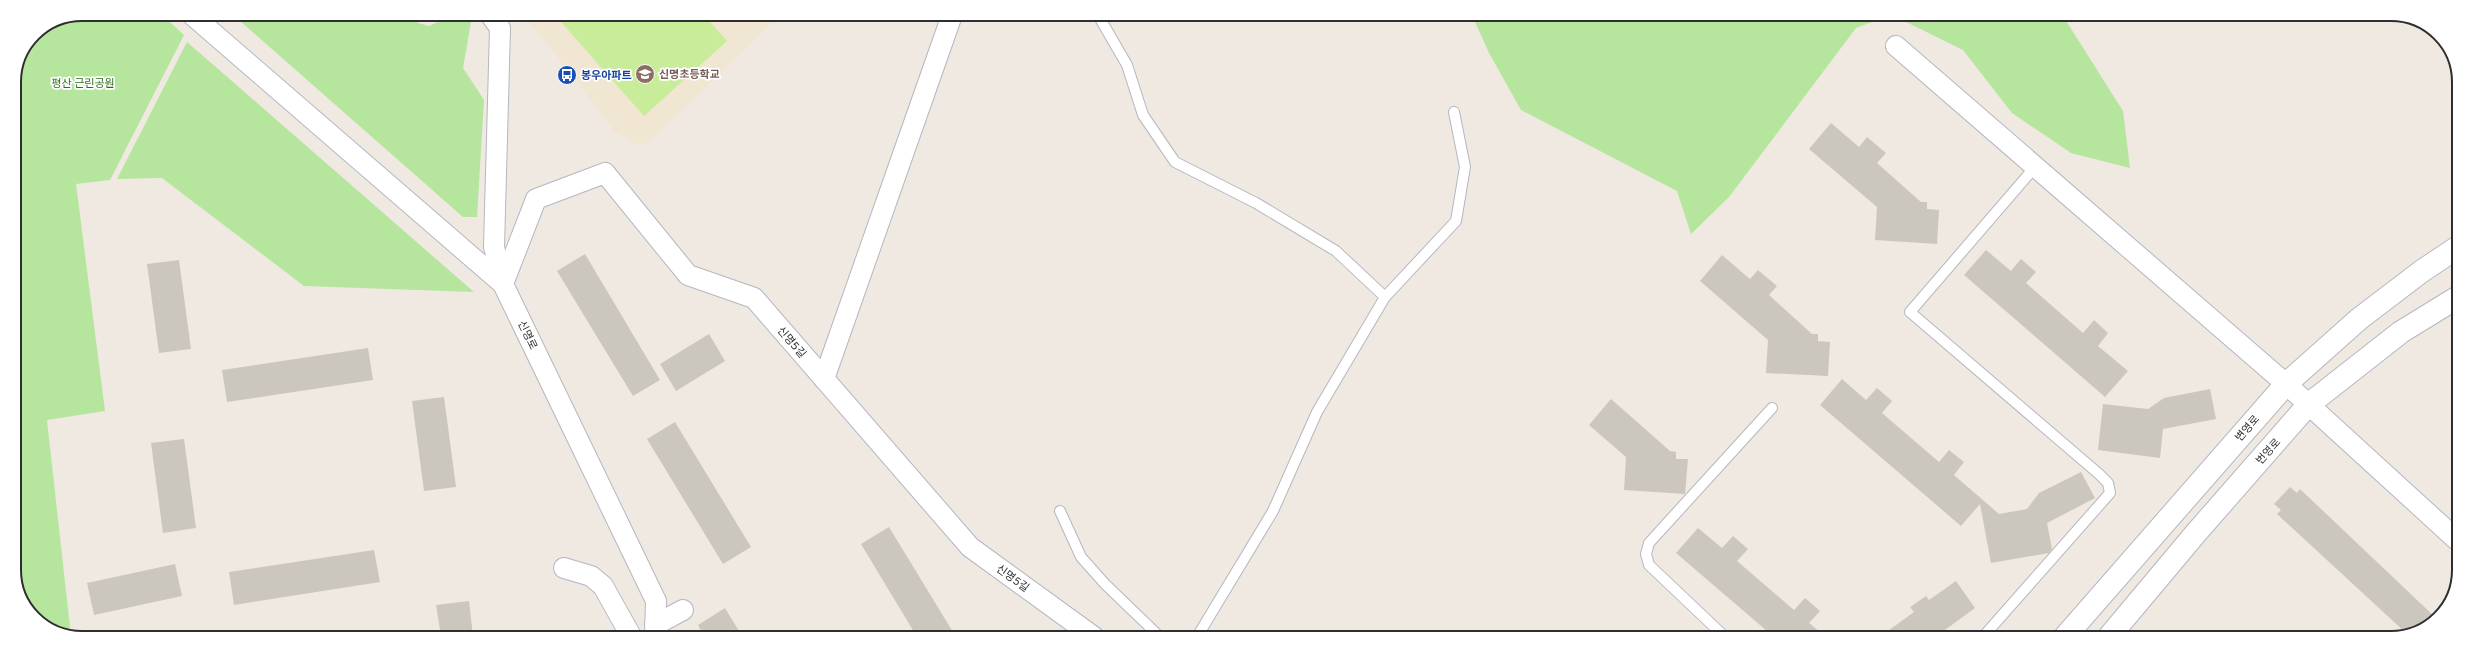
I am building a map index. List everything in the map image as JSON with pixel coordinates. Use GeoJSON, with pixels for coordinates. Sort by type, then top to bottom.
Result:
{"type":"FeatureCollection","features":[{"type":"Feature","properties":{"kind":"main road","name":"변영로"},"geometry":{"type":"LineString","coordinates":[[2070,631],[2286,384],[2359,319],[2422,271],[2452,251]]}},
{"type":"Feature","properties":{"kind":"main road","name":"번영로"},"geometry":{"type":"LineString","coordinates":[[2114,631],[2196,533],[2308,406],[2401,332],[2452,301]]}},
{"type":"Feature","properties":{"kind":"street"},"geometry":{"type":"LineString","coordinates":[[199,21],[503,284]]}},
{"type":"Feature","properties":{"kind":"street","name":"신명로"},"geometry":{"type":"LineString","coordinates":[[496,21],[500,28],[494,247],[503,284],[656,601],[655,631]]}},
{"type":"Feature","properties":{"kind":"street"},"geometry":{"type":"LineString","coordinates":[[824,379],[950,21]]}},
{"type":"Feature","properties":{"kind":"street"},"geometry":{"type":"LineString","coordinates":[[1896,46],[2286,384],[2308,406],[2452,536]]}},
{"type":"Feature","properties":{"kind":"street","name":"신명5길"},"geometry":{"type":"LineString","coordinates":[[503,284],[536,199],[605,173],[688,275],[754,298],[970,547],[1086,631]]}},
{"type":"Feature","properties":{"kind":"street"},"geometry":{"type":"LineString","coordinates":[[564,568],[591,576],[602,586],[628,631]]}},
{"type":"Feature","properties":{"kind":"street"},"geometry":{"type":"LineString","coordinates":[[655,631],[683,610]]}},
{"type":"Feature","properties":{"kind":"lane"},"geometry":{"type":"LineString","coordinates":[[1101,21],[1127,65],[1144,115],[1175,162],[1256,203],[1336,251],[1385,297]]}},
{"type":"Feature","properties":{"kind":"lane"},"geometry":{"type":"LineString","coordinates":[[1206,631],[1272,511],[1317,412],[1385,297],[1456,221],[1465,166],[1454,112]]}},
{"type":"Feature","properties":{"kind":"lane"},"geometry":{"type":"LineString","coordinates":[[1988,631],[2110,493],[2108,483],[1910,312],[2035,167]]}},
{"type":"Feature","properties":{"kind":"lane"},"geometry":{"type":"LineString","coordinates":[[1719,631],[1649,565],[1646,554],[1649,543],[1772,408]]}},
{"type":"Feature","properties":{"kind":"lane"},"geometry":{"type":"LineString","coordinates":[[1060,511],[1081,557],[1104,584],[1154,631]]}},
{"type":"Feature","properties":{"kind":"shaded area","name":"신명초등학교"},"geometry":{"type":"Polygon","coordinates":[[[529,21],[773,21],[655,137],[640,146],[616,133],[529,21]]]}},
{"type":"Feature","properties":{"kind":"green space","name":"평산 근린공원"},"geometry":{"type":"Polygon","coordinates":[[[169,21],[184,35],[110,180],[76,184],[105,411],[47,420],[70,630],[55,625],[36,610],[31,604],[26,593],[21,574],[22,70],[31,48],[39,39],[48,31],[70,22],[169,21]]]}},
{"type":"Feature","properties":{"kind":"green space"},"geometry":{"type":"Polygon","coordinates":[[[240,21],[418,21],[418,23],[429,26],[440,21],[471,22],[463,68],[484,100],[477,217],[463,217],[240,21]]]}},
{"type":"Feature","properties":{"kind":"green space"},"geometry":{"type":"Polygon","coordinates":[[[560,21],[709,21],[727,41],[644,116],[560,21]]]}},
{"type":"Feature","properties":{"kind":"green space"},"geometry":{"type":"Polygon","coordinates":[[[1475,21],[1875,21],[1856,28],[1729,197],[1691,234],[1677,191],[1521,110],[1489,53],[1475,21]]]}},
{"type":"Feature","properties":{"kind":"green space"},"geometry":{"type":"Polygon","coordinates":[[[1904,21],[2066,21],[2123,111],[2130,168],[2071,153],[2012,113],[1963,50],[1904,21]]]}},
{"type":"Feature","properties":{"kind":"green space"},"geometry":{"type":"Polygon","coordinates":[[[187,42],[474,292],[304,286],[162,178],[117,179],[187,42]]]}},
{"type":"Feature","properties":{"kind":"building"},"geometry":{"type":"Polygon","coordinates":[[[1831,123],[1859,147],[1867,137],[1886,153],[1877,163],[1921,202],[1927,202],[1927,209],[1939,210],[1937,244],[1875,240],[1877,207],[1809,149],[1831,123]]]}},
{"type":"Feature","properties":{"kind":"building"},"geometry":{"type":"Polygon","coordinates":[[[1986,250],[2011,271],[2021,259],[2036,272],[2026,283],[2083,333],[2094,320],[2108,333],[2098,346],[2128,371],[2105,397],[1964,275],[1986,250]]]}},
{"type":"Feature","properties":{"kind":"building"},"geometry":{"type":"Polygon","coordinates":[[[585,254],[660,380],[633,396],[557,271],[585,254]]]}},
{"type":"Feature","properties":{"kind":"building"},"geometry":{"type":"Polygon","coordinates":[[[1722,255],[1750,279],[1758,270],[1777,286],[1769,295],[1812,334],[1818,334],[1818,341],[1830,342],[1828,376],[1766,373],[1768,340],[1700,281],[1722,255]]]}},
{"type":"Feature","properties":{"kind":"building"},"geometry":{"type":"Polygon","coordinates":[[[179,260],[191,349],[159,353],[147,264],[179,260]]]}},
{"type":"Feature","properties":{"kind":"building"},"geometry":{"type":"Polygon","coordinates":[[[709,334],[725,361],[676,391],[660,364],[709,334]]]}},
{"type":"Feature","properties":{"kind":"building"},"geometry":{"type":"Polygon","coordinates":[[[368,348],[373,380],[227,402],[222,370],[368,348]]]}},
{"type":"Feature","properties":{"kind":"building"},"geometry":{"type":"Polygon","coordinates":[[[1842,379],[1866,400],[1877,388],[1892,401],[1882,413],[1939,462],[1949,450],[1964,462],[1954,475],[1999,514],[2027,509],[2039,493],[2081,472],[2095,498],[2047,523],[2052,549],[2049,553],[1991,563],[1980,504],[1961,526],[1820,405],[1842,379]]]}},
{"type":"Feature","properties":{"kind":"building"},"geometry":{"type":"Polygon","coordinates":[[[2210,389],[2216,419],[2163,429],[2160,458],[2098,450],[2103,404],[2148,409],[2164,398],[2210,389]]]}},
{"type":"Feature","properties":{"kind":"building"},"geometry":{"type":"Polygon","coordinates":[[[444,397],[456,487],[424,491],[412,401],[444,397]]]}},
{"type":"Feature","properties":{"kind":"building"},"geometry":{"type":"Polygon","coordinates":[[[1611,399],[1670,451],[1676,452],[1676,459],[1688,459],[1685,494],[1624,490],[1626,457],[1589,425],[1611,399]]]}},
{"type":"Feature","properties":{"kind":"building"},"geometry":{"type":"Polygon","coordinates":[[[675,422],[751,547],[723,564],[647,439],[675,422]]]}},
{"type":"Feature","properties":{"kind":"building"},"geometry":{"type":"Polygon","coordinates":[[[184,439],[196,528],[163,533],[151,443],[184,439]]]}},
{"type":"Feature","properties":{"kind":"building"},"geometry":{"type":"Polygon","coordinates":[[[2290,487],[2297,493],[2300,489],[2432,614],[2418,625],[2403,630],[2277,514],[2281,510],[2274,504],[2290,487]]]}},
{"type":"Feature","properties":{"kind":"building"},"geometry":{"type":"Polygon","coordinates":[[[889,527],[952,631],[913,631],[861,544],[889,527]]]}},
{"type":"Feature","properties":{"kind":"building"},"geometry":{"type":"Polygon","coordinates":[[[1698,528],[1722,548],[1733,536],[1748,549],[1737,561],[1794,610],[1805,598],[1820,611],[1809,623],[1819,631],[1767,631],[1676,553],[1698,528]]]}},
{"type":"Feature","properties":{"kind":"building"},"geometry":{"type":"Polygon","coordinates":[[[374,550],[380,582],[234,605],[229,572],[374,550]]]}},
{"type":"Feature","properties":{"kind":"building"},"geometry":{"type":"Polygon","coordinates":[[[175,564],[182,596],[94,615],[87,583],[175,564]]]}},
{"type":"Feature","properties":{"kind":"building"},"geometry":{"type":"Polygon","coordinates":[[[1956,581],[1975,608],[1944,631],[1888,631],[1914,612],[1910,607],[1926,596],[1929,600],[1956,581]]]}},
{"type":"Feature","properties":{"kind":"building"},"geometry":{"type":"Polygon","coordinates":[[[469,601],[472,631],[440,631],[436,605],[469,601]]]}},
{"type":"Feature","properties":{"kind":"building"},"geometry":{"type":"Polygon","coordinates":[[[725,608],[739,631],[701,631],[698,625],[725,608]]]}},
{"type":"Feature","properties":{"kind":"place","name":"신명초등학교"},"geometry":{"type":"Point","coordinates":[645,74]}},
{"type":"Feature","properties":{"kind":"place","name":"봉우아파트"},"geometry":{"type":"Point","coordinates":[567,75]}}]}
